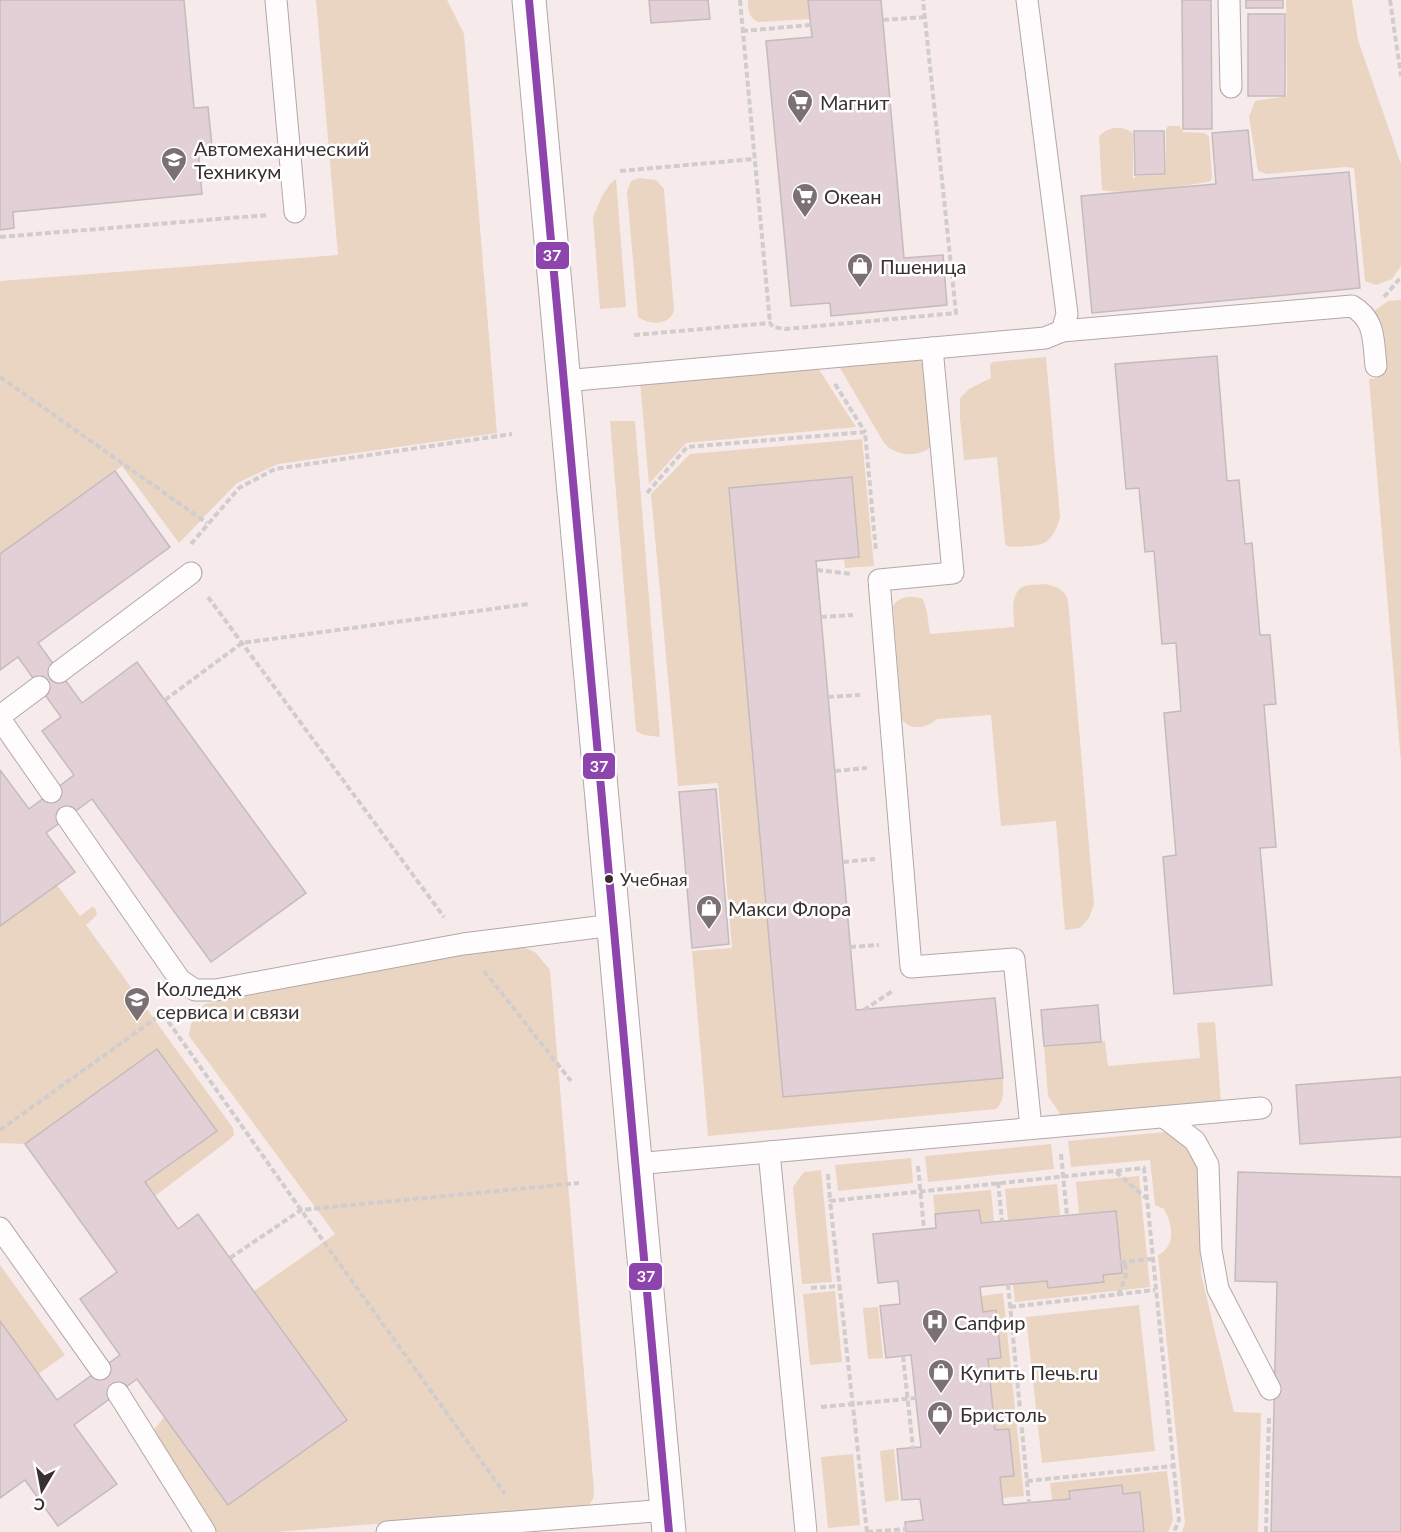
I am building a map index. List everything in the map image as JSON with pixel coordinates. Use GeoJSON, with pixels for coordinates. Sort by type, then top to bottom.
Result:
{"type":"FeatureCollection","features":[{"type":"Feature","properties":{"kind":"main road"},"geometry":{"type":"LineString","coordinates":[[529,0],[668,1521]]}},
{"type":"Feature","properties":{"kind":"lane"},"geometry":{"type":"LineString","coordinates":[[276,0],[295,212]]}},
{"type":"Feature","properties":{"kind":"lane"},"geometry":{"type":"LineString","coordinates":[[1027,0],[1067,314],[1062,331]]}},
{"type":"Feature","properties":{"kind":"lane"},"geometry":{"type":"LineString","coordinates":[[1229,0],[1231,87]]}},
{"type":"Feature","properties":{"kind":"lane"},"geometry":{"type":"LineString","coordinates":[[564,381],[1045,338],[1062,331],[1352,306],[1363,312],[1372,327],[1376,366]]}},
{"type":"Feature","properties":{"kind":"lane"},"geometry":{"type":"LineString","coordinates":[[932,348],[953,573],[871,577],[911,967],[1014,959],[1031,1128]]}},
{"type":"Feature","properties":{"kind":"lane"},"geometry":{"type":"LineString","coordinates":[[59,672],[191,573]]}},
{"type":"Feature","properties":{"kind":"lane"},"geometry":{"type":"LineString","coordinates":[[39,687],[0,717],[51,792]]}},
{"type":"Feature","properties":{"kind":"lane"},"geometry":{"type":"LineString","coordinates":[[68,817],[180,980],[195,990],[216,990],[464,944],[613,925]]}},
{"type":"Feature","properties":{"kind":"lane"},"geometry":{"type":"LineString","coordinates":[[635,1164],[1261,1108]]}},
{"type":"Feature","properties":{"kind":"lane"},"geometry":{"type":"LineString","coordinates":[[1164,1116],[1195,1142],[1208,1165],[1210,1250],[1218,1289],[1269,1389]]}},
{"type":"Feature","properties":{"kind":"lane"},"geometry":{"type":"LineString","coordinates":[[768,1152],[806,1532]]}},
{"type":"Feature","properties":{"kind":"lane"},"geometry":{"type":"LineString","coordinates":[[0,1228],[100,1369]]}},
{"type":"Feature","properties":{"kind":"lane"},"geometry":{"type":"LineString","coordinates":[[117,1393],[205,1532]]}},
{"type":"Feature","properties":{"kind":"lane"},"geometry":{"type":"LineString","coordinates":[[387,1532],[526,1521],[668,1521]]}},
{"type":"Feature","properties":{"kind":"path"},"geometry":{"type":"LineString","coordinates":[[740,0],[770,323],[773,327],[786,329],[956,313],[923,0]]}},
{"type":"Feature","properties":{"kind":"path"},"geometry":{"type":"LineString","coordinates":[[1390,0],[1401,76]]}},
{"type":"Feature","properties":{"kind":"path"},"geometry":{"type":"LineString","coordinates":[[883,20],[925,17]]}},
{"type":"Feature","properties":{"kind":"path"},"geometry":{"type":"LineString","coordinates":[[742,31],[811,25]]}},
{"type":"Feature","properties":{"kind":"path"},"geometry":{"type":"LineString","coordinates":[[620,171],[754,159]]}},
{"type":"Feature","properties":{"kind":"path"},"geometry":{"type":"LineString","coordinates":[[0,237],[295,212]]}},
{"type":"Feature","properties":{"kind":"path"},"geometry":{"type":"LineString","coordinates":[[634,335],[770,323]]}},
{"type":"Feature","properties":{"kind":"path"},"geometry":{"type":"LineString","coordinates":[[817,570],[871,577],[865,432],[818,358]]}},
{"type":"Feature","properties":{"kind":"path"},"geometry":{"type":"LineString","coordinates":[[0,377],[207,523]]}},
{"type":"Feature","properties":{"kind":"path"},"geometry":{"type":"LineString","coordinates":[[647,493],[687,447],[865,432]]}},
{"type":"Feature","properties":{"kind":"path"},"geometry":{"type":"LineString","coordinates":[[512,434],[275,469],[238,488],[191,542],[191,573],[464,944],[571,1082]]}},
{"type":"Feature","properties":{"kind":"path"},"geometry":{"type":"LineString","coordinates":[[165,700],[242,643],[528,604]]}},
{"type":"Feature","properties":{"kind":"path"},"geometry":{"type":"LineString","coordinates":[[821,617],[855,615]]}},
{"type":"Feature","properties":{"kind":"path"},"geometry":{"type":"LineString","coordinates":[[828,697],[861,695]]}},
{"type":"Feature","properties":{"kind":"path"},"geometry":{"type":"LineString","coordinates":[[835,771],[878,767]]}},
{"type":"Feature","properties":{"kind":"path"},"geometry":{"type":"LineString","coordinates":[[843,862],[885,858]]}},
{"type":"Feature","properties":{"kind":"path"},"geometry":{"type":"LineString","coordinates":[[850,948],[882,945]]}},
{"type":"Feature","properties":{"kind":"path"},"geometry":{"type":"LineString","coordinates":[[864,1010],[896,988]]}},
{"type":"Feature","properties":{"kind":"path"},"geometry":{"type":"LineString","coordinates":[[0,1130],[195,990]]}},
{"type":"Feature","properties":{"kind":"path"},"geometry":{"type":"LineString","coordinates":[[163,1014],[301,1210],[526,1521]]}},
{"type":"Feature","properties":{"kind":"path"},"geometry":{"type":"LineString","coordinates":[[906,1529],[867,1532],[830,1200],[1144,1168],[1179,1520],[1174,1532]]}},
{"type":"Feature","properties":{"kind":"path"},"geometry":{"type":"LineString","coordinates":[[1115,1172],[1147,1199]]}},
{"type":"Feature","properties":{"kind":"path"},"geometry":{"type":"LineString","coordinates":[[1064,1176],[1067,1215]]}},
{"type":"Feature","properties":{"kind":"path"},"geometry":{"type":"LineString","coordinates":[[998,1182],[1002,1221]]}},
{"type":"Feature","properties":{"kind":"path"},"geometry":{"type":"LineString","coordinates":[[230,1258],[301,1210],[579,1183]]}},
{"type":"Feature","properties":{"kind":"path"},"geometry":{"type":"LineString","coordinates":[[921,1191],[924,1229]]}},
{"type":"Feature","properties":{"kind":"path"},"geometry":{"type":"LineString","coordinates":[[1118,1295],[1126,1276],[1123,1261],[1152,1259]]}},
{"type":"Feature","properties":{"kind":"path"},"geometry":{"type":"LineString","coordinates":[[1008,1284],[1029,1503]]}},
{"type":"Feature","properties":{"kind":"path"},"geometry":{"type":"LineString","coordinates":[[807,1289],[840,1286]]}},
{"type":"Feature","properties":{"kind":"path"},"geometry":{"type":"LineString","coordinates":[[1010,1307],[1155,1290]]}},
{"type":"Feature","properties":{"kind":"path"},"geometry":{"type":"LineString","coordinates":[[903,1356],[913,1448]]}},
{"type":"Feature","properties":{"kind":"path"},"geometry":{"type":"LineString","coordinates":[[1266,1532],[1269,1389]]}},
{"type":"Feature","properties":{"kind":"path"},"geometry":{"type":"LineString","coordinates":[[823,1407],[916,1398]]}},
{"type":"Feature","properties":{"kind":"path"},"geometry":{"type":"LineString","coordinates":[[1027,1481],[1173,1466]]}},
{"type":"Feature","properties":{"kind":"shaded area"},"geometry":{"type":"Polygon","coordinates":[[[316,0],[447,0],[464,34],[497,433],[278,464],[237,483],[179,543],[122,466],[0,554],[0,281],[338,255],[316,0]]]}},
{"type":"Feature","properties":{"kind":"shaded area"},"geometry":{"type":"Polygon","coordinates":[[[748,0],[808,0],[810,19],[758,22],[749,13],[748,0]]]}},
{"type":"Feature","properties":{"kind":"shaded area"},"geometry":{"type":"Polygon","coordinates":[[[1286,0],[1352,0],[1358,40],[1401,164],[1401,266],[1392,279],[1376,285],[1365,281],[1354,168],[1267,174],[1258,171],[1249,117],[1255,101],[1287,96],[1286,0]]]}},
{"type":"Feature","properties":{"kind":"shaded area"},"geometry":{"type":"Polygon","coordinates":[[[1168,126],[1180,126],[1183,132],[1205,133],[1209,137],[1211,181],[1139,191],[1102,190],[1099,136],[1107,130],[1116,128],[1133,133],[1133,179],[1137,176],[1165,175],[1166,129],[1168,126]]]}},
{"type":"Feature","properties":{"kind":"shaded area"},"geometry":{"type":"Polygon","coordinates":[[[639,178],[656,180],[664,189],[674,310],[668,319],[653,323],[638,317],[627,192],[631,181],[639,178]]]}},
{"type":"Feature","properties":{"kind":"shaded area"},"geometry":{"type":"Polygon","coordinates":[[[616,179],[626,307],[600,309],[593,217],[602,196],[616,179]]]}},
{"type":"Feature","properties":{"kind":"shaded area"},"geometry":{"type":"Polygon","coordinates":[[[1401,300],[1401,763],[1369,379],[1378,378],[1383,369],[1374,311],[1388,301],[1401,300]]]}},
{"type":"Feature","properties":{"kind":"shaded area"},"geometry":{"type":"Polygon","coordinates":[[[922,355],[931,447],[919,453],[900,453],[884,443],[837,363],[922,355]]]}},
{"type":"Feature","properties":{"kind":"shaded area"},"geometry":{"type":"Polygon","coordinates":[[[1046,357],[1060,517],[1052,535],[1042,544],[1009,547],[1005,544],[997,457],[964,460],[960,398],[969,389],[991,378],[990,365],[992,362],[1046,357]]]}},
{"type":"Feature","properties":{"kind":"shaded area"},"geometry":{"type":"Polygon","coordinates":[[[816,365],[856,427],[686,443],[649,484],[640,381],[816,365]]]}},
{"type":"Feature","properties":{"kind":"shaded area"},"geometry":{"type":"Polygon","coordinates":[[[610,421],[635,421],[660,737],[644,735],[636,731],[610,421]]]}},
{"type":"Feature","properties":{"kind":"shaded area"},"geometry":{"type":"Polygon","coordinates":[[[862,439],[874,566],[845,568],[844,558],[859,557],[852,478],[729,488],[783,1097],[1003,1078],[1002,1099],[996,1109],[708,1136],[692,951],[732,948],[718,783],[678,786],[651,494],[690,454],[862,439]]]}},
{"type":"Feature","properties":{"kind":"shaded area"},"geometry":{"type":"Polygon","coordinates":[[[1046,584],[1060,589],[1068,600],[1094,904],[1089,918],[1080,928],[1065,930],[1056,821],[1001,826],[991,715],[937,719],[919,727],[910,726],[902,720],[893,606],[906,597],[923,599],[930,634],[1014,627],[1014,598],[1017,593],[1025,586],[1046,584]]]}},
{"type":"Feature","properties":{"kind":"shaded area"},"geometry":{"type":"Polygon","coordinates":[[[57,885],[80,916],[92,907],[95,908],[97,915],[86,925],[233,1128],[234,1135],[229,1140],[155,1196],[145,1182],[216,1131],[157,1049],[25,1144],[0,1143],[0,926],[57,885]]]}},
{"type":"Feature","properties":{"kind":"shaded area"},"geometry":{"type":"Polygon","coordinates":[[[522,946],[536,953],[550,970],[593,1499],[587,1507],[275,1532],[215,1532],[153,1437],[154,1430],[164,1417],[228,1505],[346,1420],[254,1291],[335,1234],[189,1036],[194,1018],[205,1004],[502,947],[522,946]]]}},
{"type":"Feature","properties":{"kind":"shaded area"},"geometry":{"type":"Polygon","coordinates":[[[1215,1022],[1221,1103],[1063,1118],[1048,1096],[1044,1046],[1105,1041],[1108,1066],[1200,1058],[1197,1023],[1215,1022]]]}},
{"type":"Feature","properties":{"kind":"shaded area"},"geometry":{"type":"Polygon","coordinates":[[[1166,1132],[1186,1148],[1198,1168],[1201,1274],[1234,1412],[1261,1413],[1258,1532],[1182,1532],[1185,1523],[1158,1255],[1168,1247],[1171,1228],[1164,1209],[1155,1205],[1150,1160],[1071,1167],[1068,1141],[1166,1132]]]}},
{"type":"Feature","properties":{"kind":"shaded area"},"geometry":{"type":"Polygon","coordinates":[[[1051,1144],[1054,1169],[928,1182],[925,1156],[1051,1144]]]}},
{"type":"Feature","properties":{"kind":"shaded area"},"geometry":{"type":"Polygon","coordinates":[[[911,1158],[913,1183],[838,1191],[835,1165],[911,1158]]]}},
{"type":"Feature","properties":{"kind":"shaded area"},"geometry":{"type":"Polygon","coordinates":[[[821,1170],[832,1282],[802,1284],[793,1187],[804,1172],[821,1170]]]}},
{"type":"Feature","properties":{"kind":"shaded area"},"geometry":{"type":"Polygon","coordinates":[[[1139,1176],[1150,1287],[1015,1302],[1013,1284],[1047,1281],[1048,1288],[1103,1282],[1103,1275],[1121,1273],[1116,1211],[1079,1214],[1076,1182],[1139,1176]]]}},
{"type":"Feature","properties":{"kind":"shaded area"},"geometry":{"type":"Polygon","coordinates":[[[1057,1184],[1060,1215],[1008,1220],[1005,1189],[1057,1184]]]}},
{"type":"Feature","properties":{"kind":"shaded area"},"geometry":{"type":"Polygon","coordinates":[[[991,1190],[994,1222],[981,1223],[979,1210],[935,1214],[933,1195],[991,1190]]]}},
{"type":"Feature","properties":{"kind":"shaded area"},"geometry":{"type":"Polygon","coordinates":[[[0,1265],[65,1355],[38,1374],[0,1321],[0,1265]]]}},
{"type":"Feature","properties":{"kind":"shaded area"},"geometry":{"type":"Polygon","coordinates":[[[835,1291],[842,1362],[810,1365],[803,1294],[835,1291]]]}},
{"type":"Feature","properties":{"kind":"shaded area"},"geometry":{"type":"Polygon","coordinates":[[[1003,1293],[1024,1496],[1002,1498],[1000,1477],[1014,1476],[1009,1429],[995,1430],[988,1359],[1000,1358],[995,1310],[983,1312],[981,1296],[1003,1293]]]}},
{"type":"Feature","properties":{"kind":"shaded area"},"geometry":{"type":"Polygon","coordinates":[[[1139,1305],[1155,1451],[1042,1463],[1026,1317],[1139,1305]]]}},
{"type":"Feature","properties":{"kind":"shaded area"},"geometry":{"type":"Polygon","coordinates":[[[878,1307],[883,1358],[868,1359],[863,1308],[878,1307]]]}},
{"type":"Feature","properties":{"kind":"shaded area"},"geometry":{"type":"Polygon","coordinates":[[[894,1449],[899,1500],[885,1502],[880,1451],[894,1449]]]}},
{"type":"Feature","properties":{"kind":"shaded area"},"geometry":{"type":"Polygon","coordinates":[[[853,1454],[860,1525],[828,1528],[821,1457],[853,1454]]]}},
{"type":"Feature","properties":{"kind":"shaded area"},"geometry":{"type":"Polygon","coordinates":[[[1167,1471],[1173,1520],[1168,1532],[1144,1532],[1140,1492],[1123,1494],[1122,1485],[1069,1491],[1070,1499],[1052,1500],[1050,1483],[1167,1471]]]}},
{"type":"Feature","properties":{"kind":"building"},"geometry":{"type":"Polygon","coordinates":[[[0,0],[184,0],[194,108],[208,107],[212,146],[198,148],[202,194],[13,212],[14,228],[0,230],[0,0]]]}},
{"type":"Feature","properties":{"kind":"building"},"geometry":{"type":"Polygon","coordinates":[[[649,0],[708,0],[710,19],[651,23],[649,0]]]}},
{"type":"Feature","properties":{"kind":"building"},"geometry":{"type":"Polygon","coordinates":[[[808,0],[881,0],[904,258],[943,255],[947,305],[831,316],[830,303],[791,306],[766,41],[812,37],[808,0]]]}},
{"type":"Feature","properties":{"kind":"building"},"geometry":{"type":"Polygon","coordinates":[[[1182,0],[1211,0],[1212,129],[1183,129],[1182,0]]]}},
{"type":"Feature","properties":{"kind":"building"},"geometry":{"type":"Polygon","coordinates":[[[1246,0],[1283,0],[1283,8],[1246,8],[1246,0]]]}},
{"type":"Feature","properties":{"kind":"building"},"geometry":{"type":"Polygon","coordinates":[[[1248,14],[1285,14],[1285,96],[1248,96],[1248,14]]]}},
{"type":"Feature","properties":{"kind":"building"},"geometry":{"type":"Polygon","coordinates":[[[1248,130],[1253,180],[1349,172],[1360,288],[1092,313],[1081,196],[1216,184],[1212,133],[1248,130]]]}},
{"type":"Feature","properties":{"kind":"building"},"geometry":{"type":"Polygon","coordinates":[[[1134,131],[1164,131],[1165,174],[1135,175],[1134,131]]]}},
{"type":"Feature","properties":{"kind":"building"},"geometry":{"type":"Polygon","coordinates":[[[1217,356],[1227,481],[1239,480],[1245,544],[1252,543],[1260,635],[1270,635],[1276,704],[1264,705],[1276,847],[1260,848],[1272,985],[1174,994],[1163,857],[1176,855],[1164,713],[1181,711],[1176,643],[1162,644],[1154,551],[1145,552],[1139,488],[1126,489],[1115,364],[1217,356]]]}},
{"type":"Feature","properties":{"kind":"building"},"geometry":{"type":"Polygon","coordinates":[[[115,471],[170,547],[38,643],[82,703],[137,662],[306,893],[211,962],[92,799],[46,833],[75,872],[0,926],[0,770],[29,809],[74,775],[42,731],[61,717],[18,657],[0,670],[0,554],[115,471]]]}},
{"type":"Feature","properties":{"kind":"building"},"geometry":{"type":"Polygon","coordinates":[[[852,477],[859,557],[816,561],[856,1010],[995,998],[1003,1078],[783,1097],[729,488],[852,477]]]}},
{"type":"Feature","properties":{"kind":"building"},"geometry":{"type":"Polygon","coordinates":[[[716,789],[729,944],[692,948],[679,792],[716,789]]]}},
{"type":"Feature","properties":{"kind":"building"},"geometry":{"type":"Polygon","coordinates":[[[1098,1005],[1101,1042],[1044,1046],[1041,1010],[1098,1005]]]}},
{"type":"Feature","properties":{"kind":"building"},"geometry":{"type":"Polygon","coordinates":[[[157,1049],[217,1131],[145,1182],[178,1229],[198,1214],[347,1420],[228,1505],[137,1379],[74,1425],[117,1484],[58,1526],[25,1480],[0,1498],[0,1321],[57,1400],[120,1355],[80,1299],[117,1272],[25,1144],[157,1049]]]}},
{"type":"Feature","properties":{"kind":"building"},"geometry":{"type":"Polygon","coordinates":[[[1401,1077],[1401,1137],[1300,1144],[1296,1085],[1401,1077]]]}},
{"type":"Feature","properties":{"kind":"building"},"geometry":{"type":"Polygon","coordinates":[[[1238,1172],[1401,1177],[1401,1532],[1271,1532],[1277,1282],[1235,1281],[1238,1172]]]}},
{"type":"Feature","properties":{"kind":"building"},"geometry":{"type":"Polygon","coordinates":[[[979,1210],[981,1223],[1116,1211],[1122,1273],[1103,1275],[1104,1282],[1048,1288],[1047,1281],[980,1287],[983,1312],[996,1310],[1001,1358],[988,1359],[995,1430],[1009,1429],[1014,1476],[1000,1477],[1003,1505],[1070,1499],[1069,1491],[1122,1485],[1123,1494],[1140,1492],[1144,1532],[906,1532],[905,1522],[923,1520],[920,1499],[902,1500],[897,1449],[921,1447],[911,1355],[886,1358],[880,1306],[900,1304],[898,1281],[878,1283],[873,1234],[936,1228],[935,1214],[979,1210]]]}},
{"type":"Feature","properties":{"kind":"transit line","name":"37"},"geometry":{"type":"LineString","coordinates":[[529,0],[669,1532]]}},
{"type":"Feature","properties":{"kind":"place","name":"Магнит"},"geometry":{"type":"Point","coordinates":[800,125]}},
{"type":"Feature","properties":{"kind":"place","name":"Автомеханический Техникум"},"geometry":{"type":"Point","coordinates":[174,183]}},
{"type":"Feature","properties":{"kind":"place","name":"Океан"},"geometry":{"type":"Point","coordinates":[805,219]}},
{"type":"Feature","properties":{"kind":"place","name":"Пшеница"},"geometry":{"type":"Point","coordinates":[860,289]}},
{"type":"Feature","properties":{"kind":"place","name":"Учебная"},"geometry":{"type":"Point","coordinates":[609,879]}},
{"type":"Feature","properties":{"kind":"place","name":"Макси Флора"},"geometry":{"type":"Point","coordinates":[709,931]}},
{"type":"Feature","properties":{"kind":"place","name":"Колледж сервиса и связи"},"geometry":{"type":"Point","coordinates":[137,1023]}},
{"type":"Feature","properties":{"kind":"place","name":"Сапфир"},"geometry":{"type":"Point","coordinates":[935,1345]}},
{"type":"Feature","properties":{"kind":"place","name":"Купить Печь.ru"},"geometry":{"type":"Point","coordinates":[941,1395]}},
{"type":"Feature","properties":{"kind":"place","name":"Бристоль"},"geometry":{"type":"Point","coordinates":[940,1437]}}]}
